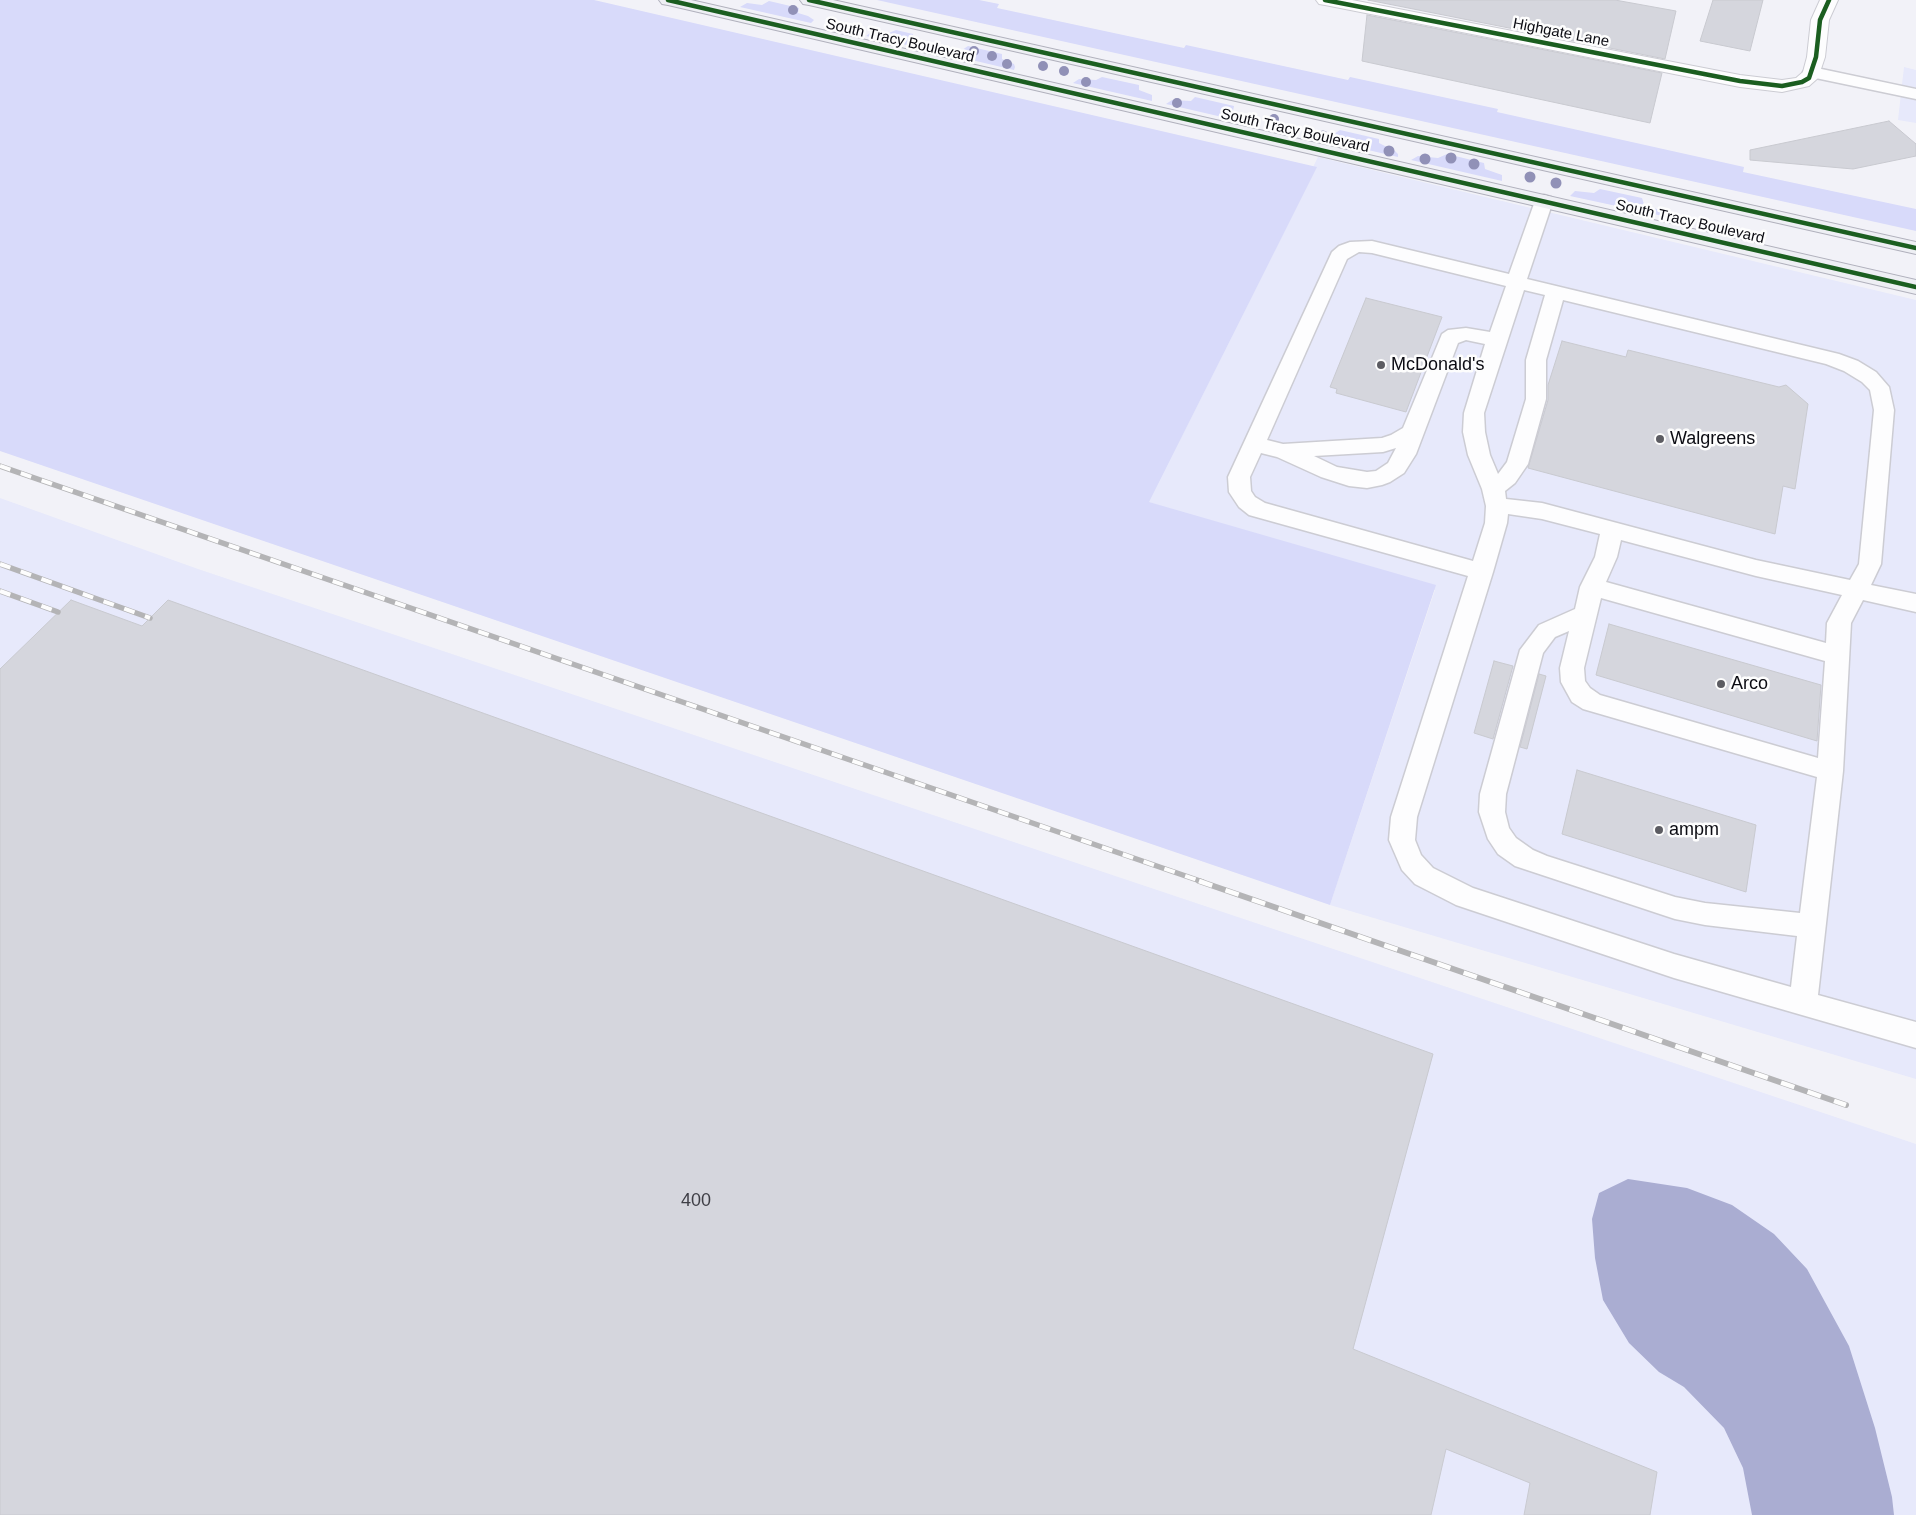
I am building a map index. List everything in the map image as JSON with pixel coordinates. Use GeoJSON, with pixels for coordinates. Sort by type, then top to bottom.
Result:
{"type":"FeatureCollection","features":[{"type":"Feature","properties":{"kind":"main road","name":"South Tracy Boulevard"},"geometry":{"type":"LineString","coordinates":[[668,0],[1916,287]]}},
{"type":"Feature","properties":{"kind":"main road","name":"South Tracy Boulevard"},"geometry":{"type":"LineString","coordinates":[[809,0],[1916,248]]}},
{"type":"Feature","properties":{"kind":"street","name":"Highgate Lane"},"geometry":{"type":"LineString","coordinates":[[1325,0],[1767,85],[1793,85],[1809,78],[1812,72]]}},
{"type":"Feature","properties":{"kind":"street"},"geometry":{"type":"LineString","coordinates":[[1812,72],[1816,57],[1820,20],[1829,0]]}},
{"type":"Feature","properties":{"kind":"lane"},"geometry":{"type":"LineString","coordinates":[[1812,72],[1916,94]]}},
{"type":"Feature","properties":{"kind":"lane"},"geometry":{"type":"LineString","coordinates":[[1544,201],[1518,283],[1479,393],[1474,413],[1474,432],[1495,497],[1496,523],[1404,817],[1402,840],[1411,862],[1424,876],[1465,897],[1674,966],[1916,1035]]}},
{"type":"Feature","properties":{"kind":"lane"},"geometry":{"type":"LineString","coordinates":[[1482,572],[1257,508],[1247,502],[1240,492],[1239,476],[1339,256],[1346,250],[1357,246],[1372,247],[1832,359],[1851,366],[1869,377],[1879,387],[1884,410],[1870,564],[1839,623],[1830,771],[1803,1002]]}},
{"type":"Feature","properties":{"kind":"lane"},"geometry":{"type":"LineString","coordinates":[[1495,497],[1517,464],[1536,399],[1536,360],[1555,293]]}},
{"type":"Feature","properties":{"kind":"lane"},"geometry":{"type":"LineString","coordinates":[[1254,444],[1283,451],[1307,463],[1349,478],[1367,480],[1382,477],[1396,468],[1405,454],[1449,339],[1455,335],[1466,334],[1498,340]]}},
{"type":"Feature","properties":{"kind":"lane"},"geometry":{"type":"LineString","coordinates":[[1283,451],[1383,444],[1399,440],[1412,432],[1418,419]]}},
{"type":"Feature","properties":{"kind":"lane"},"geometry":{"type":"LineString","coordinates":[[1495,497],[1519,507],[1542,511],[1756,568],[1916,603]]}},
{"type":"Feature","properties":{"kind":"lane"},"geometry":{"type":"LineString","coordinates":[[1612,530],[1606,557],[1592,587],[1572,668],[1573,682],[1581,695],[1592,702],[1830,771]]}},
{"type":"Feature","properties":{"kind":"lane"},"geometry":{"type":"LineString","coordinates":[[1592,587],[1836,655]]}},
{"type":"Feature","properties":{"kind":"lane"},"geometry":{"type":"LineString","coordinates":[[1586,614],[1546,631],[1532,650],[1493,794],[1492,812],[1497,830],[1507,846],[1524,858],[1541,865],[1676,908],[1705,914],[1812,926]]}},
{"type":"Feature","properties":{"kind":"shaded area"},"geometry":{"type":"Polygon","coordinates":[[[0,0],[594,0],[1317,167],[1149,502],[1436,585],[1330,905],[0,451],[0,0]]]}},
{"type":"Feature","properties":{"kind":"shaded area"},"geometry":{"type":"Polygon","coordinates":[[[877,0],[979,0],[999,4],[997,8],[1184,48],[1186,45],[1348,80],[1350,77],[1498,109],[1497,112],[1744,167],[1743,172],[1916,209],[1916,231],[877,0]]]}},
{"type":"Feature","properties":{"kind":"shaded area"},"geometry":{"type":"Polygon","coordinates":[[[769,1],[799,8],[798,13],[814,20],[811,23],[740,7],[747,3],[762,5],[769,1]]]}},
{"type":"Feature","properties":{"kind":"shaded area"},"geometry":{"type":"Polygon","coordinates":[[[896,30],[913,34],[912,39],[923,42],[926,46],[925,49],[866,36],[873,31],[889,33],[896,30]]]}},
{"type":"Feature","properties":{"kind":"shaded area"},"geometry":{"type":"Polygon","coordinates":[[[968,46],[1002,54],[1002,59],[1014,64],[1014,70],[938,52],[946,48],[962,50],[968,46]]]}},
{"type":"Feature","properties":{"kind":"shaded area"},"geometry":{"type":"Polygon","coordinates":[[[1904,67],[1916,70],[1916,123],[1898,120],[1904,67]]]}},
{"type":"Feature","properties":{"kind":"shaded area"},"geometry":{"type":"Polygon","coordinates":[[[1102,77],[1139,85],[1139,90],[1152,95],[1152,101],[1073,83],[1079,79],[1096,80],[1102,77]]]}},
{"type":"Feature","properties":{"kind":"shaded area"},"geometry":{"type":"Polygon","coordinates":[[[1195,97],[1234,106],[1233,111],[1249,117],[1248,123],[1166,104],[1172,100],[1191,101],[1195,97]]]}},
{"type":"Feature","properties":{"kind":"shaded area"},"geometry":{"type":"Polygon","coordinates":[[[1340,130],[1379,139],[1379,143],[1395,151],[1398,157],[1308,136],[1315,133],[1334,134],[1340,130]]]}},
{"type":"Feature","properties":{"kind":"shaded area"},"geometry":{"type":"Polygon","coordinates":[[[1447,154],[1484,163],[1485,169],[1502,175],[1502,181],[1411,160],[1418,156],[1438,158],[1447,154]]]}},
{"type":"Feature","properties":{"kind":"shaded area"},"geometry":{"type":"Polygon","coordinates":[[[1318,157],[1916,300],[1916,1079],[1330,905],[1435,590],[1148,502],[1318,157]]]}},
{"type":"Feature","properties":{"kind":"shaded area"},"geometry":{"type":"Polygon","coordinates":[[[1600,189],[1642,198],[1644,204],[1659,210],[1663,216],[1570,196],[1575,191],[1594,193],[1600,189]]]}},
{"type":"Feature","properties":{"kind":"shaded area"},"geometry":{"type":"Polygon","coordinates":[[[0,498],[198,569],[1916,1144],[1916,1515],[0,1515],[0,498]]]}},
{"type":"Feature","properties":{"kind":"shaded area"},"geometry":{"type":"Polygon","coordinates":[[[1628,1179],[1687,1188],[1732,1205],[1774,1234],[1807,1269],[1849,1346],[1875,1428],[1892,1497],[1894,1515],[1752,1515],[1743,1468],[1724,1428],[1684,1387],[1659,1372],[1629,1343],[1603,1300],[1595,1258],[1592,1219],[1599,1193],[1628,1179]]]}},
{"type":"Feature","properties":{"kind":"building"},"geometry":{"type":"Polygon","coordinates":[[[1368,0],[1615,0],[1676,11],[1665,59],[1368,0]]]}},
{"type":"Feature","properties":{"kind":"building"},"geometry":{"type":"Polygon","coordinates":[[[1713,0],[1763,0],[1750,51],[1700,41],[1713,0]]]}},
{"type":"Feature","properties":{"kind":"building"},"geometry":{"type":"Polygon","coordinates":[[[1367,15],[1662,73],[1650,123],[1362,61],[1367,15]]]}},
{"type":"Feature","properties":{"kind":"building"},"geometry":{"type":"Polygon","coordinates":[[[1889,121],[1916,144],[1916,156],[1853,169],[1750,160],[1750,150],[1889,121]]]}},
{"type":"Feature","properties":{"kind":"building","name":"McDonald's"},"geometry":{"type":"Polygon","coordinates":[[[1366,298],[1442,317],[1406,412],[1336,393],[1337,389],[1330,387],[1366,298]]]}},
{"type":"Feature","properties":{"kind":"building","name":"Walgreens"},"geometry":{"type":"Polygon","coordinates":[[[1562,341],[1626,357],[1628,350],[1779,387],[1786,385],[1808,404],[1795,489],[1783,486],[1775,534],[1528,468],[1548,400],[1548,385],[1562,341]]]}},
{"type":"Feature","properties":{"kind":"building"},"geometry":{"type":"Polygon","coordinates":[[[71,600],[142,626],[168,600],[1433,1054],[1353,1349],[1657,1472],[1650,1515],[1524,1515],[1530,1483],[1446,1449],[1431,1515],[0,1515],[0,669],[71,600]]]}},
{"type":"Feature","properties":{"kind":"building"},"geometry":{"type":"Polygon","coordinates":[[[1609,624],[1821,685],[1817,741],[1596,675],[1609,624]]]}},
{"type":"Feature","properties":{"kind":"building"},"geometry":{"type":"Polygon","coordinates":[[[1494,661],[1513,666],[1493,739],[1474,733],[1494,661]]]}},
{"type":"Feature","properties":{"kind":"building"},"geometry":{"type":"Polygon","coordinates":[[[1539,674],[1546,676],[1527,749],[1520,747],[1539,674]]]}},
{"type":"Feature","properties":{"kind":"building","name":"ampm"},"geometry":{"type":"Polygon","coordinates":[[[1577,770],[1756,825],[1746,892],[1562,834],[1577,770]]]}},
{"type":"Feature","properties":{"kind":"railway"},"geometry":{"type":"LineString","coordinates":[[0,466],[1203,882]]}},
{"type":"Feature","properties":{"kind":"railway"},"geometry":{"type":"LineString","coordinates":[[0,564],[150,618]]}},
{"type":"Feature","properties":{"kind":"railway"},"geometry":{"type":"LineString","coordinates":[[0,591],[58,612]]}},
{"type":"Feature","properties":{"kind":"railway"},"geometry":{"type":"LineString","coordinates":[[1199,881],[1846,1105]]}},
{"type":"Feature","properties":{"kind":"cycle path"},"geometry":{"type":"LineString","coordinates":[[668,0],[1916,287]]}},
{"type":"Feature","properties":{"kind":"cycle path"},"geometry":{"type":"LineString","coordinates":[[809,0],[1916,248]]}},
{"type":"Feature","properties":{"kind":"cycle path"},"geometry":{"type":"LineString","coordinates":[[1325,0],[1740,81],[1782,86],[1802,82],[1809,78],[1816,57],[1820,20],[1829,0]]}},
{"type":"Feature","properties":{"kind":"place","name":"McDonald's"},"geometry":{"type":"Point","coordinates":[1381,365]}},
{"type":"Feature","properties":{"kind":"place","name":"Walgreens"},"geometry":{"type":"Point","coordinates":[1660,439]}},
{"type":"Feature","properties":{"kind":"place","name":"Arco"},"geometry":{"type":"Point","coordinates":[1721,684]}},
{"type":"Feature","properties":{"kind":"place","name":"ampm"},"geometry":{"type":"Point","coordinates":[1659,830]}}]}
